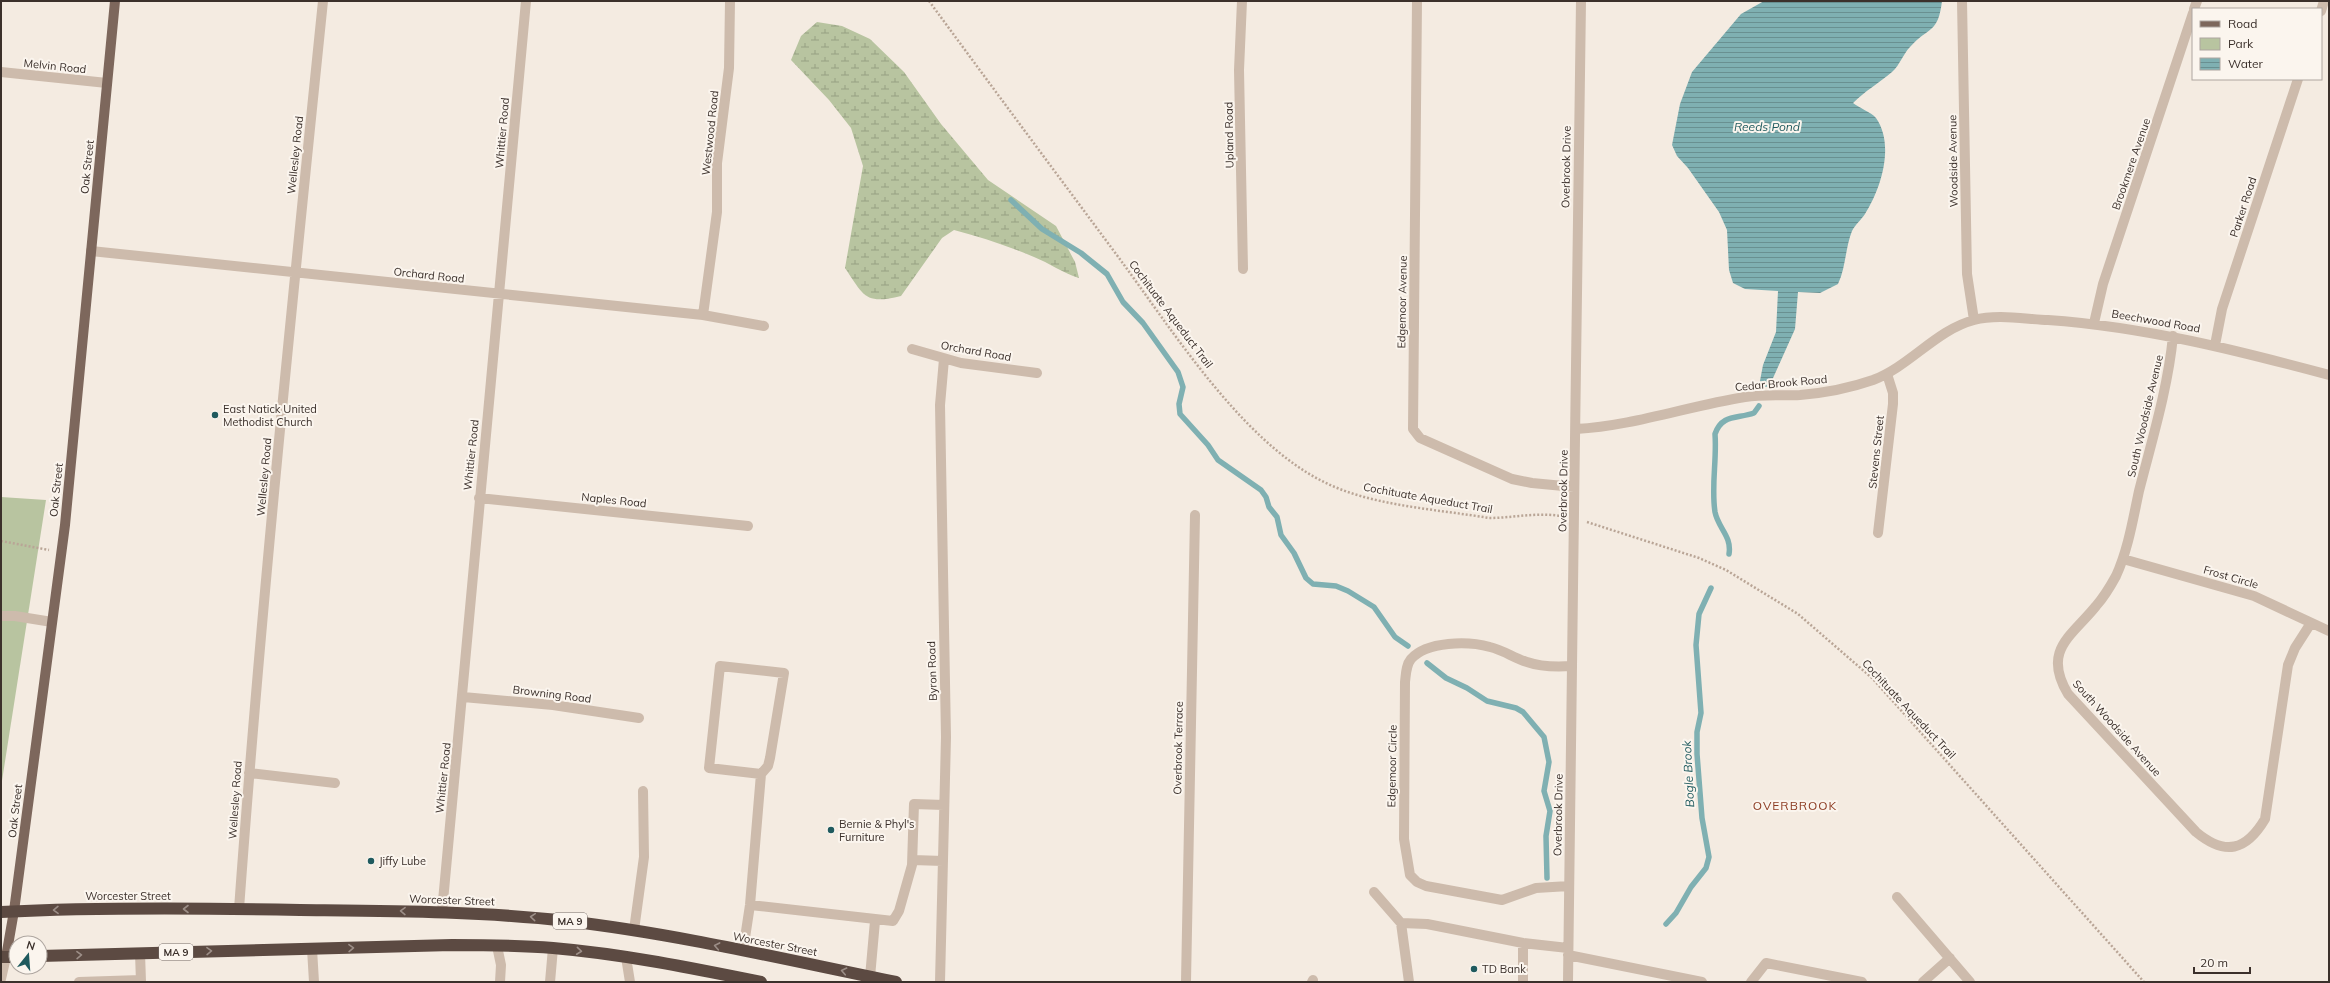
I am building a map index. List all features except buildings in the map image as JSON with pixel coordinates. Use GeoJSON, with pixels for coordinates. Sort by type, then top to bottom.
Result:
{"type":"FeatureCollection","features":[{"type":"Feature","properties":{"kind":"highway","name":"Worcester Street"},"geometry":{"type":"LineString","coordinates":[[1,912],[75,909],[239,909],[442,912],[532,917],[634,930],[896,982]]}},
{"type":"Feature","properties":{"kind":"highway","name":"MA 9"},"geometry":{"type":"LineString","coordinates":[[48,956],[497,946],[553,948],[626,957],[761,982]]}},
{"type":"Feature","properties":{"kind":"main road","name":"Oak Street"},"geometry":{"type":"LineString","coordinates":[[11,935],[61,552],[115,1]]}},
{"type":"Feature","properties":{"kind":"street","name":"Wellesley Road"},"geometry":{"type":"LineString","coordinates":[[239,909],[249,773],[295,273],[324,1]]}},
{"type":"Feature","properties":{"kind":"street","name":"Whittier Road"},"geometry":{"type":"LineString","coordinates":[[442,912],[526,1]]}},
{"type":"Feature","properties":{"kind":"street","name":"Westwood Road"},"geometry":{"type":"LineString","coordinates":[[703,315],[717,212],[717,170],[729,68],[730,1]]}},
{"type":"Feature","properties":{"kind":"street","name":"Upland Road"},"geometry":{"type":"LineString","coordinates":[[1242,1],[1239,70],[1243,269]]}},
{"type":"Feature","properties":{"kind":"street","name":"Edgemoor Avenue"},"geometry":{"type":"LineString","coordinates":[[1417,1],[1413,429],[1420,438],[1502,475],[1532,483],[1574,487]]}},
{"type":"Feature","properties":{"kind":"street","name":"Overbrook Drive"},"geometry":{"type":"LineString","coordinates":[[1568,982],[1576,429],[1576,271],[1581,1]]}},
{"type":"Feature","properties":{"kind":"street","name":"Woodside Avenue"},"geometry":{"type":"LineString","coordinates":[[1962,1],[1967,274],[1974,320]]}},
{"type":"Feature","properties":{"kind":"street","name":"Brookmere Avenue"},"geometry":{"type":"LineString","coordinates":[[2094,323],[2103,284],[2192,16]]}},
{"type":"Feature","properties":{"kind":"street","name":"Melvin Road"},"geometry":{"type":"LineString","coordinates":[[1,72],[107,83]]}},
{"type":"Feature","properties":{"kind":"street","name":"Parker Road"},"geometry":{"type":"LineString","coordinates":[[2215,345],[2222,309],[2298,80]]}},
{"type":"Feature","properties":{"kind":"street","name":"Orchard Road"},"geometry":{"type":"LineString","coordinates":[[91,251],[703,315],[764,326]]}},
{"type":"Feature","properties":{"kind":"street","name":"Beechwood Road"},"geometry":{"type":"LineString","coordinates":[[1974,320],[2014,318],[2094,323],[2173,336],[2215,345],[2329,375]]}},
{"type":"Feature","properties":{"kind":"street","name":"Cedar Brook Road"},"geometry":{"type":"LineString","coordinates":[[1576,429],[1606,427],[1748,396],[1801,395],[1839,389],[1887,374],[1941,336],[1974,320]]}},
{"type":"Feature","properties":{"kind":"street","name":"South Woodside Avenue"},"geometry":{"type":"LineString","coordinates":[[2173,336],[2161,404],[2122,559],[2107,592],[2066,638],[2060,652],[2057,667],[2060,680],[2068,694],[2196,832],[2207,841],[2221,848],[2233,848],[2245,842],[2257,832],[2265,819],[2288,665],[2295,648],[2311,623]]}},
{"type":"Feature","properties":{"kind":"street","name":"Orchard Road"},"geometry":{"type":"LineString","coordinates":[[912,349],[944,358],[1037,373]]}},
{"type":"Feature","properties":{"kind":"street","name":"Byron Road"},"geometry":{"type":"LineString","coordinates":[[940,982],[946,737],[940,399],[944,358]]}},
{"type":"Feature","properties":{"kind":"street","name":"Stevens Street"},"geometry":{"type":"LineString","coordinates":[[1878,533],[1893,404],[1893,393],[1887,374]]}},
{"type":"Feature","properties":{"kind":"street","name":"Naples Road"},"geometry":{"type":"LineString","coordinates":[[479,498],[748,526]]}},
{"type":"Feature","properties":{"kind":"street","name":"Overbrook Terrace"},"geometry":{"type":"LineString","coordinates":[[1186,982],[1194,515]]}},
{"type":"Feature","properties":{"kind":"street","name":"Frost Circle"},"geometry":{"type":"LineString","coordinates":[[2122,559],[2254,596],[2329,631]]}},
{"type":"Feature","properties":{"kind":"street"},"geometry":{"type":"LineString","coordinates":[[1,616],[15,616],[52,622]]}},
{"type":"Feature","properties":{"kind":"street","name":"Edgemoor Circle"},"geometry":{"type":"LineString","coordinates":[[1569,886],[1536,888],[1512,898],[1502,900],[1426,886],[1416,882],[1408,870],[1404,839],[1404,722],[1406,669],[1410,660],[1418,653],[1432,648],[1452,644],[1476,644],[1501,650],[1527,662],[1556,666],[1572,666]]}},
{"type":"Feature","properties":{"kind":"street"},"geometry":{"type":"LineString","coordinates":[[743,951],[750,905],[762,774],[768,766],[770,758],[784,672],[720,666],[709,768],[762,774]]}},
{"type":"Feature","properties":{"kind":"street","name":"Browning Road"},"geometry":{"type":"LineString","coordinates":[[463,697],[553,705],[639,718]]}},
{"type":"Feature","properties":{"kind":"street"},"geometry":{"type":"LineString","coordinates":[[249,773],[335,783]]}},
{"type":"Feature","properties":{"kind":"street"},"geometry":{"type":"LineString","coordinates":[[634,930],[644,857],[643,791]]}},
{"type":"Feature","properties":{"kind":"street"},"geometry":{"type":"LineString","coordinates":[[750,905],[875,921],[889,922],[895,919],[913,860],[914,804],[944,805]]}},
{"type":"Feature","properties":{"kind":"street"},"geometry":{"type":"LineString","coordinates":[[913,860],[943,861]]}},
{"type":"Feature","properties":{"kind":"street"},"geometry":{"type":"LineString","coordinates":[[1374,892],[1400,923],[1409,982]]}},
{"type":"Feature","properties":{"kind":"street"},"geometry":{"type":"LineString","coordinates":[[1897,897],[1970,982]]}},
{"type":"Feature","properties":{"kind":"street"},"geometry":{"type":"LineString","coordinates":[[870,977],[875,921]]}},
{"type":"Feature","properties":{"kind":"street"},"geometry":{"type":"LineString","coordinates":[[1400,923],[1427,924],[1568,951],[1702,982]]}},
{"type":"Feature","properties":{"kind":"street"},"geometry":{"type":"LineString","coordinates":[[1523,943],[1523,982]]}},
{"type":"Feature","properties":{"kind":"street"},"geometry":{"type":"LineString","coordinates":[[497,946],[501,964],[500,982]]}},
{"type":"Feature","properties":{"kind":"street"},"geometry":{"type":"LineString","coordinates":[[550,982],[553,948]]}},
{"type":"Feature","properties":{"kind":"street"},"geometry":{"type":"LineString","coordinates":[[312,949],[314,982]]}},
{"type":"Feature","properties":{"kind":"street"},"geometry":{"type":"LineString","coordinates":[[78,982],[141,981],[140,953]]}},
{"type":"Feature","properties":{"kind":"street","name":"Oak Street"},"geometry":{"type":"LineString","coordinates":[[1,979],[8,957]]}},
{"type":"Feature","properties":{"kind":"street"},"geometry":{"type":"LineString","coordinates":[[626,957],[630,982]]}},
{"type":"Feature","properties":{"kind":"street"},"geometry":{"type":"LineString","coordinates":[[1923,982],[1950,958]]}},
{"type":"Feature","properties":{"kind":"street"},"geometry":{"type":"LineString","coordinates":[[1752,982],[1766,963],[1862,982]]}},
{"type":"Feature","properties":{"kind":"path","name":"Cochituate Aqueduct Trail"},"geometry":{"type":"LineString","coordinates":[[929,1],[1187,350],[1244,421],[1275,451],[1322,481],[1349,492],[1380,500],[1489,518],[1548,514],[1574,518],[1699,558],[1730,573],[1798,614],[1872,678],[2144,982]]}},
{"type":"Feature","properties":{"kind":"path"},"geometry":{"type":"LineString","coordinates":[[1,541],[61,552]]}},
{"type":"Feature","properties":{"kind":"green space"},"geometry":{"type":"Polygon","coordinates":[[[817,22],[842,26],[870,39],[904,72],[941,124],[988,180],[1056,226],[1075,262],[1079,278],[1040,259],[1014,249],[954,230],[942,238],[901,296],[889,299],[880,299],[872,298],[862,292],[845,268],[863,166],[851,128],[829,100],[791,60],[801,36],[817,22]]]}},
{"type":"Feature","properties":{"kind":"green space"},"geometry":{"type":"Polygon","coordinates":[[[1,497],[46,500],[1,787],[1,497]]]}},
{"type":"Feature","properties":{"kind":"water","name":"Reeds Pond"},"geometry":{"type":"Polygon","coordinates":[[[1764,1],[1942,1],[1935,25],[1910,47],[1892,72],[1853,103],[1874,116],[1882,129],[1885,141],[1885,154],[1881,180],[1871,204],[1852,231],[1843,271],[1838,284],[1820,293],[1798,292],[1795,329],[1769,387],[1759,386],[1763,365],[1776,332],[1778,291],[1745,289],[1733,283],[1729,270],[1727,230],[1719,212],[1688,168],[1677,156],[1672,145],[1680,104],[1692,72],[1741,14],[1764,1]]]}},
{"type":"Feature","properties":{"kind":"waterway"},"geometry":{"type":"LineString","coordinates":[[1011,200],[1042,229],[1081,253],[1107,274],[1123,302],[1143,323],[1178,372],[1183,387],[1179,404],[1180,414],[1208,445],[1218,460],[1261,490],[1266,497],[1269,507],[1277,517],[1281,535],[1294,553],[1306,578],[1313,584],[1336,586],[1348,591],[1374,607],[1395,637],[1408,646]]}},
{"type":"Feature","properties":{"kind":"waterway","name":"Bogle Brook"},"geometry":{"type":"LineString","coordinates":[[1729,554],[1727,537],[1715,512],[1715,434],[1718,428],[1726,420],[1754,413],[1759,406]]}},
{"type":"Feature","properties":{"kind":"waterway","name":"Bogle Brook"},"geometry":{"type":"LineString","coordinates":[[1666,924],[1676,913],[1691,887],[1706,868],[1709,857],[1702,818],[1697,754],[1697,732],[1701,713],[1696,645],[1699,614],[1711,588]]}},
{"type":"Feature","properties":{"kind":"waterway"},"geometry":{"type":"LineString","coordinates":[[1427,663],[1446,678],[1467,688],[1487,701],[1516,708],[1523,712],[1544,737],[1549,762],[1544,791],[1550,811],[1546,836],[1547,878]]}},
{"type":"Feature","properties":{"kind":"place","name":"East Natick United Methodist Church"},"geometry":{"type":"Point","coordinates":[215,415]}},
{"type":"Feature","properties":{"kind":"place","name":"Bernie & Phyl's Furniture"},"geometry":{"type":"Point","coordinates":[831,830]}},
{"type":"Feature","properties":{"kind":"place","name":"Jiffy Lube"},"geometry":{"type":"Point","coordinates":[371,861]}},
{"type":"Feature","properties":{"kind":"place","name":"TD Bank"},"geometry":{"type":"Point","coordinates":[1474,969]}},
{"type":"Feature","properties":{"kind":"district","name":"OVERBROOK"},"geometry":{"type":"Point","coordinates":[1795,805]}}]}
